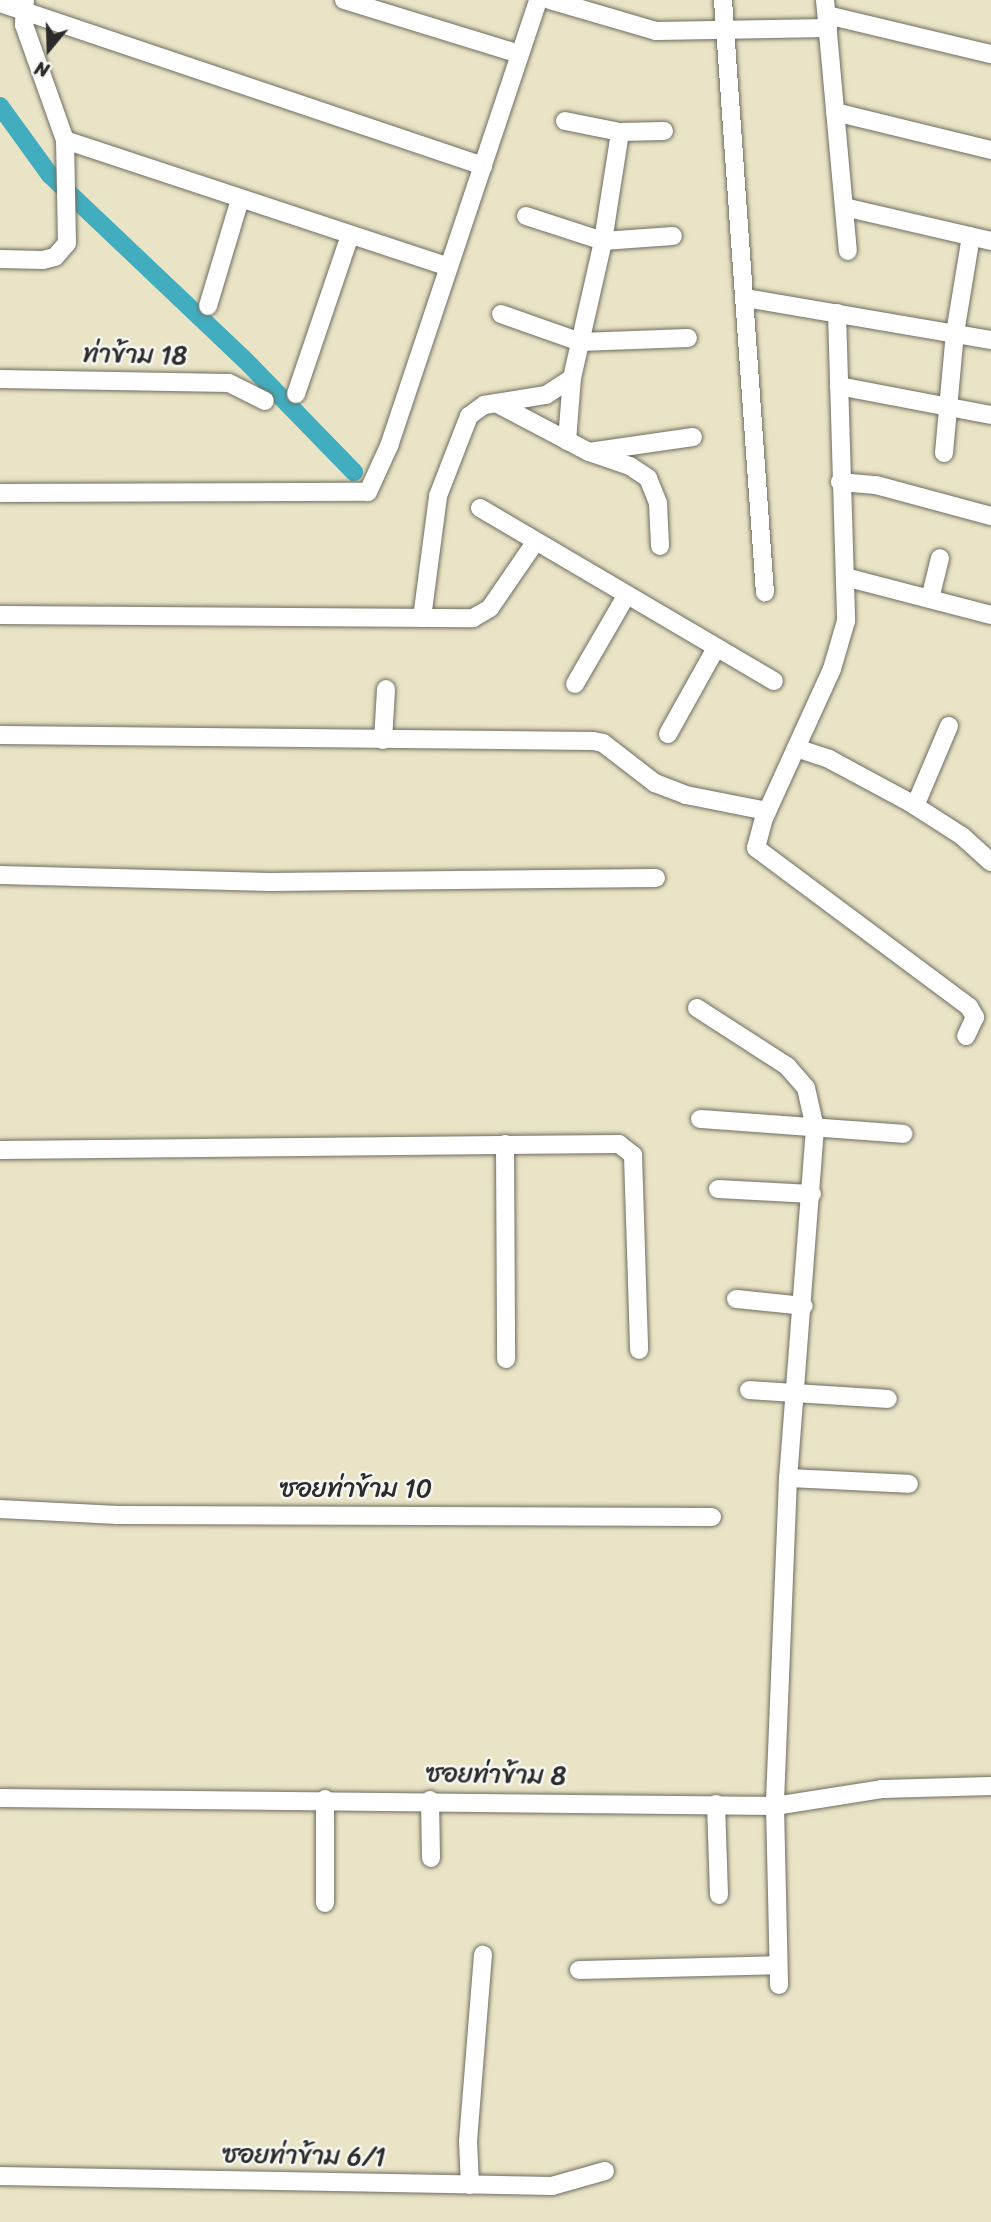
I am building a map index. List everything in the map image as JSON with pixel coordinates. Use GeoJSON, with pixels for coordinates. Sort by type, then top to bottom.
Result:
{"type":"FeatureCollection","features":[{"type":"Feature","properties":{"kind":"street"},"geometry":{"type":"LineString","coordinates":[[344,0],[519,54]]}},
{"type":"Feature","properties":{"kind":"street"},"geometry":{"type":"LineString","coordinates":[[0,493],[368,492],[389,446],[538,0]]}},
{"type":"Feature","properties":{"kind":"street"},"geometry":{"type":"LineString","coordinates":[[550,0],[656,31],[726,29],[827,14],[991,54]]}},
{"type":"Feature","properties":{"kind":"street"},"geometry":{"type":"LineString","coordinates":[[723,0],[765,593]]}},
{"type":"Feature","properties":{"kind":"street"},"geometry":{"type":"LineString","coordinates":[[0,3],[24,5],[308,110],[483,166]]}},
{"type":"Feature","properties":{"kind":"street"},"geometry":{"type":"LineString","coordinates":[[0,259],[55,257],[67,243],[65,140],[24,25],[24,5]]}},
{"type":"Feature","properties":{"kind":"street"},"geometry":{"type":"LineString","coordinates":[[827,14],[848,251]]}},
{"type":"Feature","properties":{"kind":"street"},"geometry":{"type":"LineString","coordinates":[[835,112],[991,150]]}},
{"type":"Feature","properties":{"kind":"street"},"geometry":{"type":"LineString","coordinates":[[565,121],[620,132],[664,131]]}},
{"type":"Feature","properties":{"kind":"street"},"geometry":{"type":"LineString","coordinates":[[567,441],[572,378],[603,241],[620,132]]}},
{"type":"Feature","properties":{"kind":"street"},"geometry":{"type":"LineString","coordinates":[[65,140],[449,267]]}},
{"type":"Feature","properties":{"kind":"street"},"geometry":{"type":"LineString","coordinates":[[208,306],[240,199]]}},
{"type":"Feature","properties":{"kind":"street"},"geometry":{"type":"LineString","coordinates":[[844,207],[991,241]]}},
{"type":"Feature","properties":{"kind":"street"},"geometry":{"type":"LineString","coordinates":[[526,216],[603,241],[673,236]]}},
{"type":"Feature","properties":{"kind":"street"},"geometry":{"type":"LineString","coordinates":[[296,394],[350,235]]}},
{"type":"Feature","properties":{"kind":"street"},"geometry":{"type":"LineString","coordinates":[[944,453],[955,333],[971,236]]}},
{"type":"Feature","properties":{"kind":"street"},"geometry":{"type":"LineString","coordinates":[[745,298],[991,340]]}},
{"type":"Feature","properties":{"kind":"street"},"geometry":{"type":"LineString","coordinates":[[837,313],[840,482],[845,577],[843,636],[767,811],[756,848],[969,1007],[975,1017],[966,1036]]}},
{"type":"Feature","properties":{"kind":"street"},"geometry":{"type":"LineString","coordinates":[[501,314],[580,342],[688,338]]}},
{"type":"Feature","properties":{"kind":"street"},"geometry":{"type":"LineString","coordinates":[[422,618],[438,496],[469,416],[484,405],[546,395],[572,378]]}},
{"type":"Feature","properties":{"kind":"street","name":"ท่าข้าม 18"},"geometry":{"type":"LineString","coordinates":[[0,379],[229,383],[265,401]]}},
{"type":"Feature","properties":{"kind":"street"},"geometry":{"type":"LineString","coordinates":[[839,386],[947,404],[991,415]]}},
{"type":"Feature","properties":{"kind":"street"},"geometry":{"type":"LineString","coordinates":[[496,403],[589,452],[630,466],[648,478],[658,503],[660,546]]}},
{"type":"Feature","properties":{"kind":"street"},"geometry":{"type":"LineString","coordinates":[[589,452],[693,437]]}},
{"type":"Feature","properties":{"kind":"street"},"geometry":{"type":"LineString","coordinates":[[840,482],[876,485],[991,516]]}},
{"type":"Feature","properties":{"kind":"street"},"geometry":{"type":"LineString","coordinates":[[480,508],[774,681]]}},
{"type":"Feature","properties":{"kind":"street"},"geometry":{"type":"LineString","coordinates":[[0,615],[474,618],[484,614],[536,541]]}},
{"type":"Feature","properties":{"kind":"street"},"geometry":{"type":"LineString","coordinates":[[930,599],[940,558]]}},
{"type":"Feature","properties":{"kind":"street"},"geometry":{"type":"LineString","coordinates":[[845,577],[991,615]]}},
{"type":"Feature","properties":{"kind":"street"},"geometry":{"type":"LineString","coordinates":[[575,684],[626,596]]}},
{"type":"Feature","properties":{"kind":"street"},"geometry":{"type":"LineString","coordinates":[[668,734],[716,648]]}},
{"type":"Feature","properties":{"kind":"street"},"geometry":{"type":"LineString","coordinates":[[383,740],[386,689]]}},
{"type":"Feature","properties":{"kind":"street"},"geometry":{"type":"LineString","coordinates":[[915,806],[949,726]]}},
{"type":"Feature","properties":{"kind":"street"},"geometry":{"type":"LineString","coordinates":[[0,735],[593,741],[603,743],[655,783],[686,795],[767,811]]}},
{"type":"Feature","properties":{"kind":"street"},"geometry":{"type":"LineString","coordinates":[[796,748],[870,779],[962,836],[991,862]]}},
{"type":"Feature","properties":{"kind":"street"},"geometry":{"type":"LineString","coordinates":[[0,875],[270,882],[656,878]]}},
{"type":"Feature","properties":{"kind":"street"},"geometry":{"type":"LineString","coordinates":[[698,1008],[799,1077],[806,1088],[815,1128],[813,1194],[789,1478],[775,1807],[779,1985]]}},
{"type":"Feature","properties":{"kind":"street"},"geometry":{"type":"LineString","coordinates":[[701,1119],[903,1134]]}},
{"type":"Feature","properties":{"kind":"street"},"geometry":{"type":"LineString","coordinates":[[505,1144],[506,1359]]}},
{"type":"Feature","properties":{"kind":"street"},"geometry":{"type":"LineString","coordinates":[[0,1150],[619,1144],[631,1152],[639,1350]]}},
{"type":"Feature","properties":{"kind":"street"},"geometry":{"type":"LineString","coordinates":[[718,1189],[813,1194]]}},
{"type":"Feature","properties":{"kind":"street"},"geometry":{"type":"LineString","coordinates":[[736,1299],[804,1306]]}},
{"type":"Feature","properties":{"kind":"street"},"geometry":{"type":"LineString","coordinates":[[750,1390],[888,1399]]}},
{"type":"Feature","properties":{"kind":"street"},"geometry":{"type":"LineString","coordinates":[[789,1478],[909,1484]]}},
{"type":"Feature","properties":{"kind":"street","name":"ซอยท่าข้าม 10"},"geometry":{"type":"LineString","coordinates":[[0,1509],[131,1515],[712,1517]]}},
{"type":"Feature","properties":{"kind":"street","name":"ซอยท่าข้าม 8"},"geometry":{"type":"LineString","coordinates":[[0,1798],[430,1800],[775,1807],[882,1789],[991,1786]]}},
{"type":"Feature","properties":{"kind":"street"},"geometry":{"type":"LineString","coordinates":[[325,1799],[325,1903]]}},
{"type":"Feature","properties":{"kind":"street"},"geometry":{"type":"LineString","coordinates":[[430,1800],[431,1858]]}},
{"type":"Feature","properties":{"kind":"street"},"geometry":{"type":"LineString","coordinates":[[716,1804],[719,1895]]}},
{"type":"Feature","properties":{"kind":"street"},"geometry":{"type":"LineString","coordinates":[[470,2185],[468,2141],[483,1955]]}},
{"type":"Feature","properties":{"kind":"street"},"geometry":{"type":"LineString","coordinates":[[579,1970],[778,1965]]}},
{"type":"Feature","properties":{"kind":"street","name":"ซอยท่าข้าม 6/1"},"geometry":{"type":"LineString","coordinates":[[0,2176],[552,2186],[605,2171]]}},
{"type":"Feature","properties":{"kind":"waterway"},"geometry":{"type":"LineString","coordinates":[[0,106],[50,175],[246,361],[354,472]]}}]}
